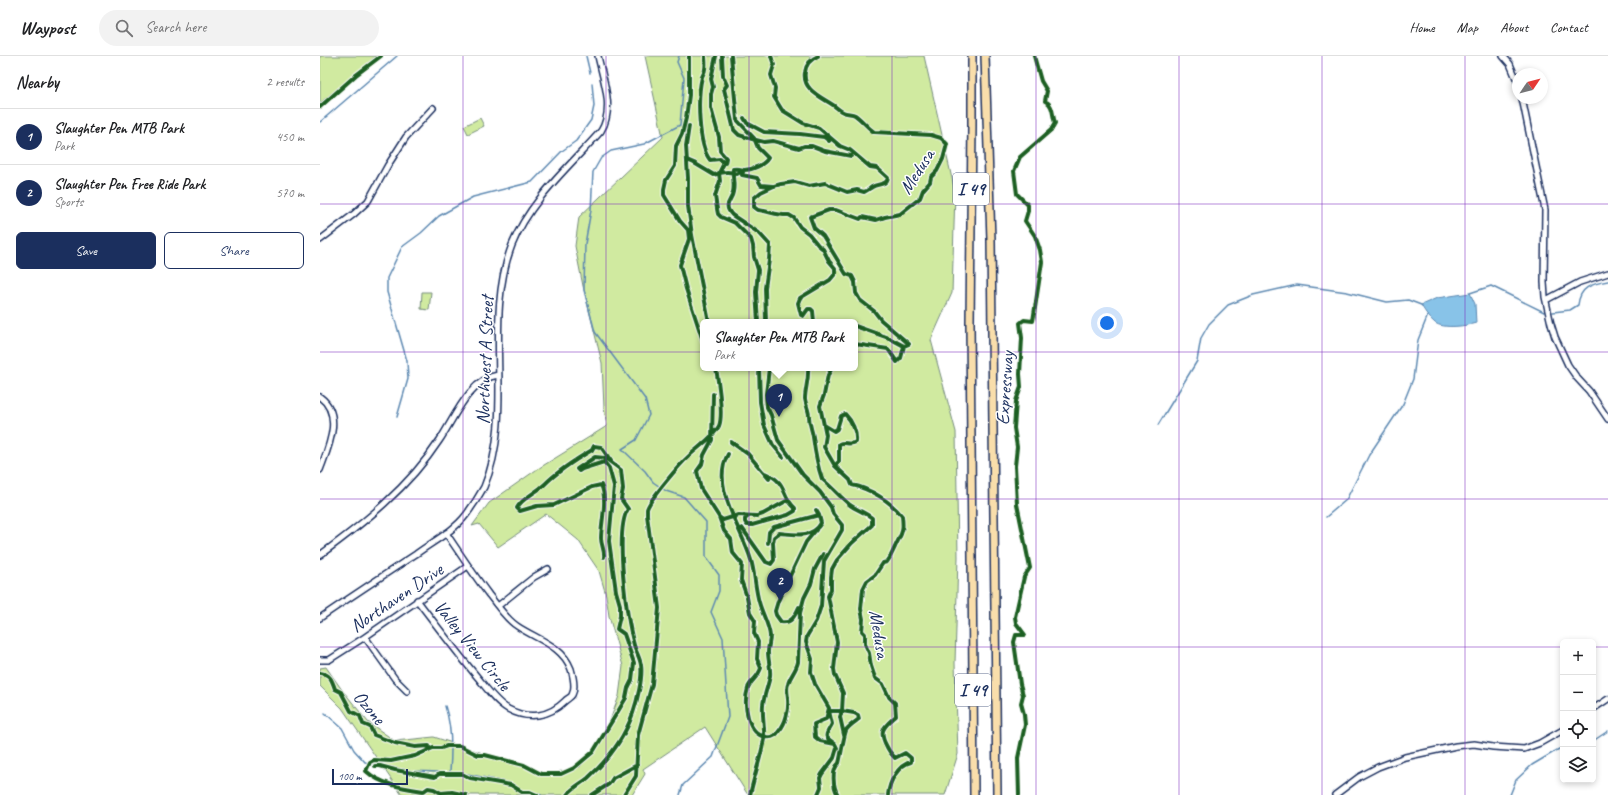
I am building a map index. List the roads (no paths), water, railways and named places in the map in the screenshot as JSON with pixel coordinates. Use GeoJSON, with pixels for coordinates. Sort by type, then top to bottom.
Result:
{"type":"FeatureCollection","features":[{"type":"Feature","properties":{"kind":"highway","name":"I 49"},"geometry":{"type":"LineString","coordinates":[[972,56],[970,323],[974,795]]}},
{"type":"Feature","properties":{"kind":"highway","name":"I 49"},"geometry":{"type":"LineString","coordinates":[[985,56],[991,240],[997,795]]}},
{"type":"Feature","properties":{"kind":"street","name":"Northwest A Street"},"geometry":{"type":"LineString","coordinates":[[320,618],[446,533],[465,516],[483,488],[493,458],[496,438],[499,304],[504,275],[512,246],[522,224],[552,184],[601,131],[606,123],[608,105],[598,56]]}},
{"type":"Feature","properties":{"kind":"street"},"geometry":{"type":"LineString","coordinates":[[1503,56],[1512,69]]}},
{"type":"Feature","properties":{"kind":"street"},"geometry":{"type":"LineString","coordinates":[[1523,104],[1545,210],[1544,275],[1546,300],[1555,337],[1568,365],[1589,391],[1608,419]]}},
{"type":"Feature","properties":{"kind":"street"},"geometry":{"type":"LineString","coordinates":[[320,240],[354,214],[368,201],[388,164],[406,136],[433,108]]}},
{"type":"Feature","properties":{"kind":"street"},"geometry":{"type":"LineString","coordinates":[[1546,300],[1580,282],[1608,273]]}},
{"type":"Feature","properties":{"kind":"street"},"geometry":{"type":"LineString","coordinates":[[320,555],[411,479],[438,442],[470,391],[483,380],[498,375]]}},
{"type":"Feature","properties":{"kind":"street"},"geometry":{"type":"LineString","coordinates":[[320,397],[330,409],[334,423],[320,470]]}},
{"type":"Feature","properties":{"kind":"street","name":"Valley View Circle"},"geometry":{"type":"LineString","coordinates":[[417,600],[482,683],[507,708],[521,715],[540,716],[549,713],[560,706],[573,694],[574,681],[570,667],[560,652],[548,643],[518,627],[507,618],[468,566],[446,533]]}},
{"type":"Feature","properties":{"kind":"street","name":"Northaven Drive"},"geometry":{"type":"LineString","coordinates":[[320,660],[328,660],[365,637],[468,566]]}},
{"type":"Feature","properties":{"kind":"street"},"geometry":{"type":"LineString","coordinates":[[498,606],[534,577],[548,568]]}},
{"type":"Feature","properties":{"kind":"street"},"geometry":{"type":"LineString","coordinates":[[365,637],[395,679],[407,690]]}},
{"type":"Feature","properties":{"kind":"street"},"geometry":{"type":"LineString","coordinates":[[1596,707],[1608,699]]}},
{"type":"Feature","properties":{"kind":"street"},"geometry":{"type":"LineString","coordinates":[[1335,795],[1359,776],[1405,757],[1474,744],[1524,749],[1540,743],[1560,732]]}},
{"type":"Feature","properties":{"kind":"water"},"geometry":{"type":"Polygon","coordinates":[[[1470,293],[1475,304],[1476,323],[1472,324],[1461,326],[1439,325],[1431,319],[1421,305],[1437,298],[1470,293]]]}},
{"type":"Feature","properties":{"kind":"waterway"},"geometry":{"type":"LineString","coordinates":[[320,122],[397,56]]}},
{"type":"Feature","properties":{"kind":"waterway"},"geometry":{"type":"LineString","coordinates":[[586,56],[590,73]]}},
{"type":"Feature","properties":{"kind":"waterway"},"geometry":{"type":"LineString","coordinates":[[679,56],[677,62],[684,78],[680,125],[644,144],[611,151],[601,158],[593,172],[591,210],[585,244],[584,290],[595,332],[645,399],[649,415],[636,440],[622,449],[645,471],[653,482],[666,491],[684,497],[706,522],[706,557],[719,575],[719,591],[711,612],[723,638],[728,717],[713,757],[683,785],[680,795]]}},
{"type":"Feature","properties":{"kind":"waterway"},"geometry":{"type":"LineString","coordinates":[[397,417],[408,379],[407,361],[387,292],[387,278],[402,247],[421,233],[439,216],[473,197],[532,182],[562,151],[576,141],[591,120],[594,106],[592,83]]}},
{"type":"Feature","properties":{"kind":"waterway"},"geometry":{"type":"LineString","coordinates":[[1553,312],[1570,310],[1578,305],[1581,294],[1587,287],[1596,283],[1608,281]]}},
{"type":"Feature","properties":{"kind":"waterway"},"geometry":{"type":"LineString","coordinates":[[1158,425],[1197,361],[1201,338],[1209,324],[1228,305],[1253,295],[1297,285],[1347,292],[1387,302],[1408,300],[1421,305]]}},
{"type":"Feature","properties":{"kind":"waterway"},"geometry":{"type":"LineString","coordinates":[[1470,293],[1491,286],[1544,312]]}},
{"type":"Feature","properties":{"kind":"waterway"},"geometry":{"type":"LineString","coordinates":[[1326,517],[1346,500],[1369,455],[1403,404],[1413,379],[1418,340],[1428,315]]}},
{"type":"Feature","properties":{"kind":"waterway"},"geometry":{"type":"LineString","coordinates":[[445,706],[451,738],[450,771]]}},
{"type":"Feature","properties":{"kind":"waterway"},"geometry":{"type":"LineString","coordinates":[[325,713],[342,728],[354,750],[365,762],[413,771],[463,773],[510,783],[522,791],[530,791],[541,795]]}},
{"type":"Feature","properties":{"kind":"waterway"},"geometry":{"type":"LineString","coordinates":[[1596,739],[1608,731]]}},
{"type":"Feature","properties":{"kind":"waterway"},"geometry":{"type":"LineString","coordinates":[[1510,795],[1516,780],[1532,765],[1560,749]]}},
{"type":"Feature","properties":{"kind":"place","name":"Slaughter Pen MTB Park"},"geometry":{"type":"Point","coordinates":[779,417]}},
{"type":"Feature","properties":{"kind":"place","name":"Slaughter Pen Free Ride Park"},"geometry":{"type":"Point","coordinates":[780,601]}}]}
